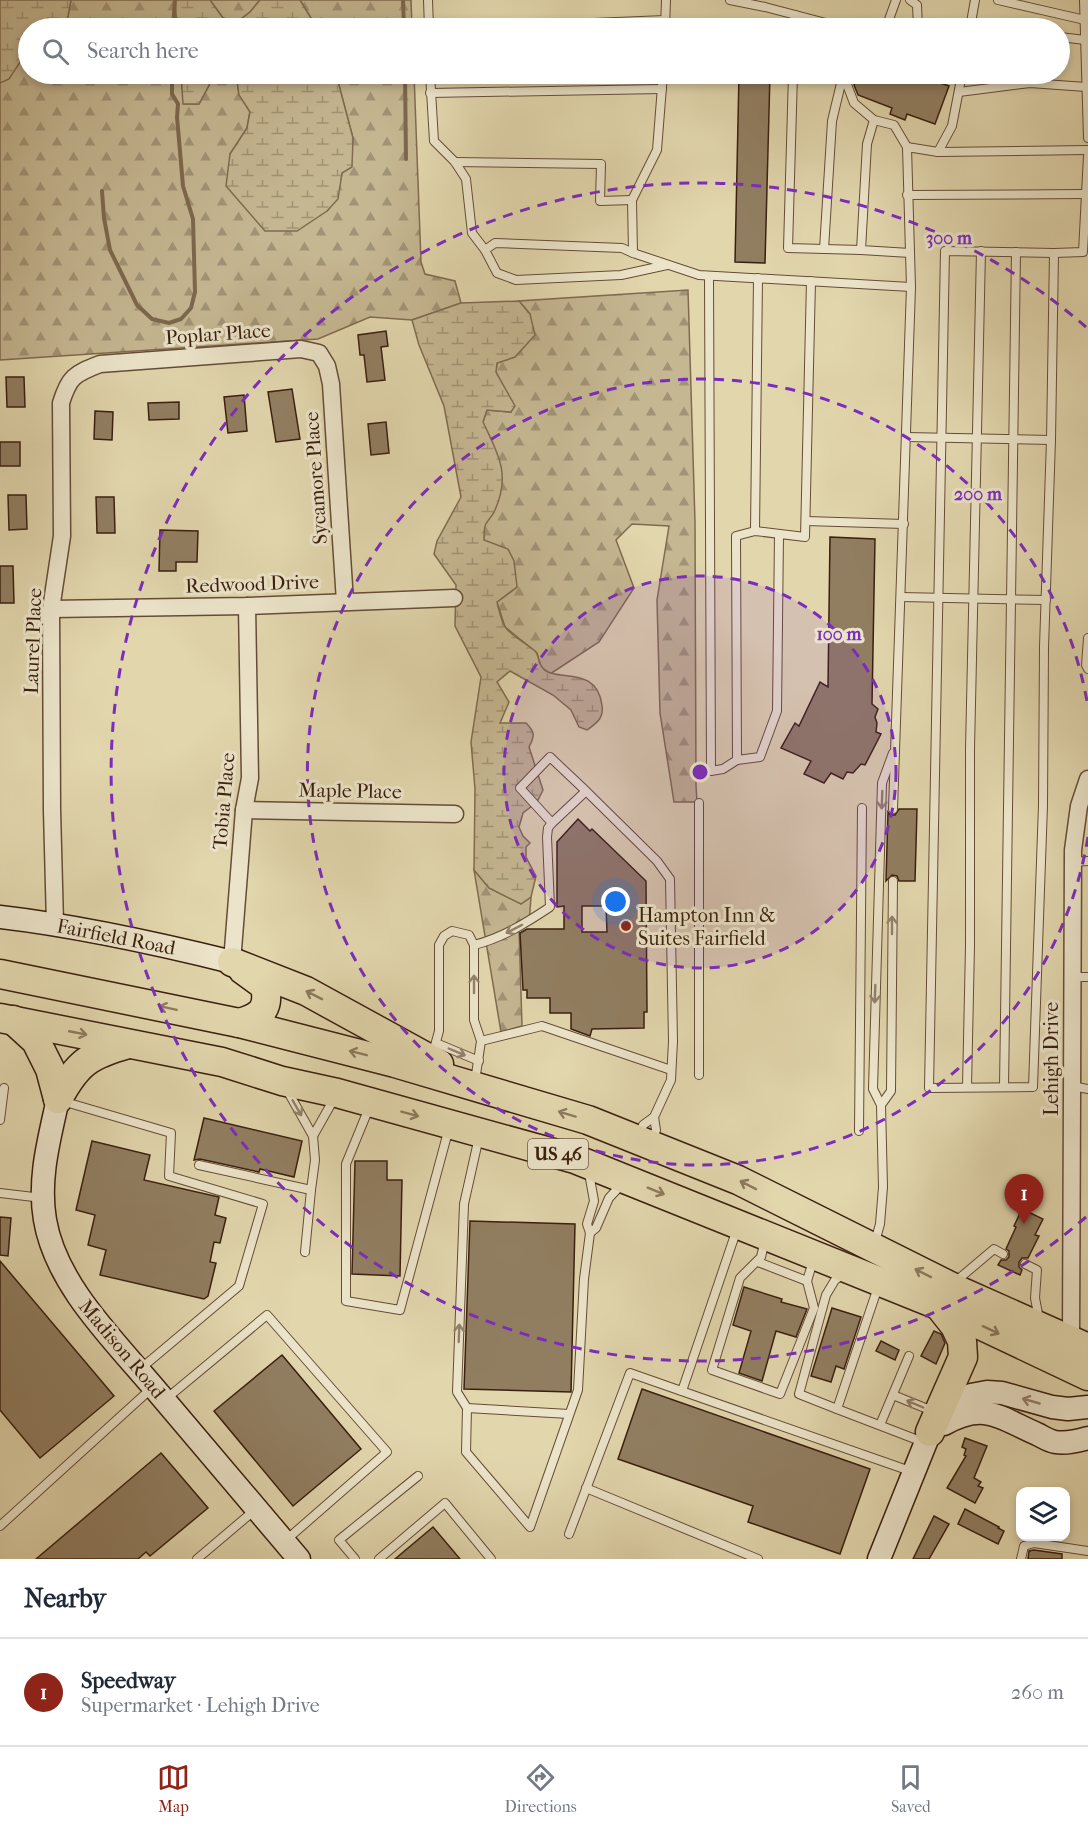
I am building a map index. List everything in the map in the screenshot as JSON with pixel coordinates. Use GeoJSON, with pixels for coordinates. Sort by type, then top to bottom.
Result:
{"type":"FeatureCollection","features":[{"type":"Feature","properties":{"kind":"highway"},"geometry":{"type":"LineString","coordinates":[[231,962],[265,986],[267,998],[264,1009],[257,1018],[239,1023]]}},
{"type":"Feature","properties":{"kind":"highway"},"geometry":{"type":"LineString","coordinates":[[231,962],[306,991],[477,1073]]}},
{"type":"Feature","properties":{"kind":"highway","name":"US 46"},"geometry":{"type":"LineString","coordinates":[[0,974],[239,1023],[395,1063],[477,1073],[738,1180],[874,1248],[944,1296],[1088,1376]]}},
{"type":"Feature","properties":{"kind":"highway"},"geometry":{"type":"LineString","coordinates":[[6,1019],[36,1041],[50,1070],[58,1099]]}},
{"type":"Feature","properties":{"kind":"highway","name":"US 46"},"geometry":{"type":"LineString","coordinates":[[6,1019],[222,1062],[282,1081],[337,1093],[587,1164],[739,1224],[762,1248],[811,1268],[850,1268],[880,1281],[944,1296],[1040,1327],[1080,1344]]}},
{"type":"Feature","properties":{"kind":"highway"},"geometry":{"type":"LineString","coordinates":[[58,1099],[69,1078],[88,1059],[105,1051],[130,1044]]}},
{"type":"Feature","properties":{"kind":"highway"},"geometry":{"type":"LineString","coordinates":[[931,1430],[963,1357],[962,1341],[944,1296]]}},
{"type":"Feature","properties":{"kind":"street","name":"Poplar Place"},"geometry":{"type":"LineString","coordinates":[[120,363],[302,349],[319,353]]}},
{"type":"Feature","properties":{"kind":"street","name":"Sycamore Place"},"geometry":{"type":"LineString","coordinates":[[319,353],[327,366],[331,384],[345,602]]}},
{"type":"Feature","properties":{"kind":"street","name":"Laurel Place"},"geometry":{"type":"LineString","coordinates":[[55,924],[51,609],[62,536],[61,403],[68,383],[78,373],[100,364],[120,363]]}},
{"type":"Feature","properties":{"kind":"street","name":"Redwood Drive"},"geometry":{"type":"LineString","coordinates":[[51,609],[247,606],[454,598]]}},
{"type":"Feature","properties":{"kind":"street","name":"Tobia Place"},"geometry":{"type":"LineString","coordinates":[[231,962],[244,810],[250,778],[247,606]]}},
{"type":"Feature","properties":{"kind":"street","name":"Lehigh Drive"},"geometry":{"type":"LineString","coordinates":[[1080,1344],[1080,977],[1083,818],[1079,806],[1088,778]]}},
{"type":"Feature","properties":{"kind":"street","name":"Maple Place"},"geometry":{"type":"LineString","coordinates":[[244,810],[455,814]]}},
{"type":"Feature","properties":{"kind":"street","name":"Fairfield Road"},"geometry":{"type":"LineString","coordinates":[[0,917],[55,924],[165,945],[231,962]]}},
{"type":"Feature","properties":{"kind":"street","name":"Madison Road"},"geometry":{"type":"LineString","coordinates":[[58,1099],[44,1166],[42,1198],[49,1239],[63,1273],[84,1304],[299,1559]]}},
{"type":"Feature","properties":{"kind":"street"},"geometry":{"type":"LineString","coordinates":[[879,1559],[931,1430],[951,1407],[971,1395],[987,1392],[1002,1393],[1052,1407],[1068,1409],[1088,1407]]}},
{"type":"Feature","properties":{"kind":"street"},"geometry":{"type":"LineString","coordinates":[[931,1430],[956,1417],[978,1412],[1005,1417],[1054,1442],[1072,1442],[1088,1438]]}},
{"type":"Feature","properties":{"kind":"lane"},"geometry":{"type":"LineString","coordinates":[[428,0],[429,18]]}},
{"type":"Feature","properties":{"kind":"lane"},"geometry":{"type":"LineString","coordinates":[[665,18],[666,0]]}},
{"type":"Feature","properties":{"kind":"lane"},"geometry":{"type":"LineString","coordinates":[[730,0],[807,18]]}},
{"type":"Feature","properties":{"kind":"lane"},"geometry":{"type":"LineString","coordinates":[[890,18],[896,0]]}},
{"type":"Feature","properties":{"kind":"lane"},"geometry":{"type":"LineString","coordinates":[[910,0],[917,6],[918,18]]}},
{"type":"Feature","properties":{"kind":"lane"},"geometry":{"type":"LineString","coordinates":[[972,18],[975,0]]}},
{"type":"Feature","properties":{"kind":"lane"},"geometry":{"type":"LineString","coordinates":[[998,0],[1084,20]]}},
{"type":"Feature","properties":{"kind":"lane"},"geometry":{"type":"LineString","coordinates":[[1084,0],[1088,138]]}},
{"type":"Feature","properties":{"kind":"lane"},"geometry":{"type":"LineString","coordinates":[[1070,38],[1085,40]]}},
{"type":"Feature","properties":{"kind":"lane"},"geometry":{"type":"LineString","coordinates":[[430,84],[434,141],[455,162],[466,179],[472,233],[485,250],[497,273],[516,280],[621,275],[668,265]]}},
{"type":"Feature","properties":{"kind":"lane"},"geometry":{"type":"LineString","coordinates":[[633,253],[632,200],[657,150],[662,84]]}},
{"type":"Feature","properties":{"kind":"lane"},"geometry":{"type":"LineString","coordinates":[[793,84],[788,248],[910,253]]}},
{"type":"Feature","properties":{"kind":"lane"},"geometry":{"type":"LineString","coordinates":[[824,249],[832,121],[841,84]]}},
{"type":"Feature","properties":{"kind":"lane"},"geometry":{"type":"LineString","coordinates":[[847,84],[854,103],[874,120],[894,125],[907,147],[911,286],[893,809]]}},
{"type":"Feature","properties":{"kind":"lane"},"geometry":{"type":"LineString","coordinates":[[938,152],[952,126],[959,84]]}},
{"type":"Feature","properties":{"kind":"lane"},"geometry":{"type":"LineString","coordinates":[[959,92],[1022,84]]}},
{"type":"Feature","properties":{"kind":"lane"},"geometry":{"type":"LineString","coordinates":[[1044,84],[1086,87]]}},
{"type":"Feature","properties":{"kind":"lane"},"geometry":{"type":"LineString","coordinates":[[430,93],[662,89]]}},
{"type":"Feature","properties":{"kind":"lane"},"geometry":{"type":"LineString","coordinates":[[861,250],[867,144],[874,120]]}},
{"type":"Feature","properties":{"kind":"lane"},"geometry":{"type":"LineString","coordinates":[[907,147],[938,152],[1088,150]]}},
{"type":"Feature","properties":{"kind":"lane"},"geometry":{"type":"LineString","coordinates":[[1054,253],[1043,805],[1033,1087],[929,1088],[945,251],[1083,252],[1088,156]]}},
{"type":"Feature","properties":{"kind":"lane"},"geometry":{"type":"LineString","coordinates":[[455,162],[602,164],[600,201],[632,200]]}},
{"type":"Feature","properties":{"kind":"lane"},"geometry":{"type":"LineString","coordinates":[[907,195],[1085,194]]}},
{"type":"Feature","properties":{"kind":"lane"},"geometry":{"type":"LineString","coordinates":[[485,250],[495,243],[622,248],[699,275],[911,286]]}},
{"type":"Feature","properties":{"kind":"lane"},"geometry":{"type":"LineString","coordinates":[[967,1087],[981,251]]}},
{"type":"Feature","properties":{"kind":"lane"},"geometry":{"type":"LineString","coordinates":[[1004,1087],[1016,252]]}},
{"type":"Feature","properties":{"kind":"lane"},"geometry":{"type":"LineString","coordinates":[[709,276],[711,771],[723,769],[737,760],[760,757],[777,711],[779,534]]}},
{"type":"Feature","properties":{"kind":"lane"},"geometry":{"type":"LineString","coordinates":[[755,531],[758,278]]}},
{"type":"Feature","properties":{"kind":"lane"},"geometry":{"type":"LineString","coordinates":[[737,760],[736,536],[755,531],[805,537],[811,281]]}},
{"type":"Feature","properties":{"kind":"lane"},"geometry":{"type":"LineString","coordinates":[[906,437],[1051,440]]}},
{"type":"Feature","properties":{"kind":"lane"},"geometry":{"type":"LineString","coordinates":[[806,520],[904,524]]}},
{"type":"Feature","properties":{"kind":"lane"},"geometry":{"type":"LineString","coordinates":[[901,597],[1046,600]]}},
{"type":"Feature","properties":{"kind":"lane"},"geometry":{"type":"LineString","coordinates":[[1088,638],[1088,669]]}},
{"type":"Feature","properties":{"kind":"lane"},"geometry":{"type":"LineString","coordinates":[[874,1248],[880,1224],[883,1187],[881,1106],[873,1089],[882,783],[897,744]]}},
{"type":"Feature","properties":{"kind":"lane"},"geometry":{"type":"LineString","coordinates":[[552,823],[520,788],[550,757],[657,861],[670,879],[673,1041],[671,1080],[654,1117],[643,1125],[645,1143]]}},
{"type":"Feature","properties":{"kind":"lane"},"geometry":{"type":"LineString","coordinates":[[474,945],[490,941],[515,929],[550,907],[548,828],[586,791]]}},
{"type":"Feature","properties":{"kind":"lane"},"geometry":{"type":"LineString","coordinates":[[699,803],[699,1076]]}},
{"type":"Feature","properties":{"kind":"lane"},"geometry":{"type":"LineString","coordinates":[[859,1131],[862,808]]}},
{"type":"Feature","properties":{"kind":"lane"},"geometry":{"type":"LineString","coordinates":[[881,1106],[891,1091],[893,881]]}},
{"type":"Feature","properties":{"kind":"lane"},"geometry":{"type":"LineString","coordinates":[[433,1051],[439,1031],[439,945],[444,936],[452,931],[469,935],[474,945],[474,1020],[482,1041],[477,1073]]}},
{"type":"Feature","properties":{"kind":"lane"},"geometry":{"type":"LineString","coordinates":[[482,1041],[542,1026],[671,1070]]}},
{"type":"Feature","properties":{"kind":"lane"},"geometry":{"type":"LineString","coordinates":[[282,1081],[313,1136],[315,1160],[305,1252]]}},
{"type":"Feature","properties":{"kind":"lane"},"geometry":{"type":"LineString","coordinates":[[0,1120],[4,1088]]}},
{"type":"Feature","properties":{"kind":"lane"},"geometry":{"type":"LineString","coordinates":[[313,1136],[337,1093]]}},
{"type":"Feature","properties":{"kind":"lane"},"geometry":{"type":"LineString","coordinates":[[1,1522],[152,1386],[239,1286],[262,1204],[169,1176],[171,1133],[58,1099]]}},
{"type":"Feature","properties":{"kind":"lane"},"geometry":{"type":"LineString","coordinates":[[371,1103],[346,1164],[346,1301],[400,1310],[450,1125]]}},
{"type":"Feature","properties":{"kind":"lane"},"geometry":{"type":"LineString","coordinates":[[645,1143],[656,1130],[654,1117]]}},
{"type":"Feature","properties":{"kind":"lane"},"geometry":{"type":"LineString","coordinates":[[480,1133],[464,1204],[457,1392],[467,1408],[466,1452],[530,1527],[578,1390],[584,1279],[590,1233],[587,1224],[594,1201],[587,1164]]}},
{"type":"Feature","properties":{"kind":"lane"},"geometry":{"type":"LineString","coordinates":[[199,1165],[311,1190]]}},
{"type":"Feature","properties":{"kind":"lane"},"geometry":{"type":"LineString","coordinates":[[590,1233],[596,1228],[609,1198],[627,1179]]}},
{"type":"Feature","properties":{"kind":"lane"},"geometry":{"type":"LineString","coordinates":[[0,1194],[42,1198]]}},
{"type":"Feature","properties":{"kind":"lane"},"geometry":{"type":"LineString","coordinates":[[682,1391],[739,1224]]}},
{"type":"Feature","properties":{"kind":"lane"},"geometry":{"type":"LineString","coordinates":[[762,1248],[740,1278],[712,1370],[780,1394],[814,1308],[811,1268]]}},
{"type":"Feature","properties":{"kind":"lane"},"geometry":{"type":"LineString","coordinates":[[944,1296],[994,1250],[1004,1254]]}},
{"type":"Feature","properties":{"kind":"lane"},"geometry":{"type":"LineString","coordinates":[[1025,1264],[1037,1270],[1035,1298],[1040,1327]]}},
{"type":"Feature","properties":{"kind":"lane"},"geometry":{"type":"LineString","coordinates":[[850,1268],[835,1280],[826,1295],[799,1394],[880,1425],[931,1430]]}},
{"type":"Feature","properties":{"kind":"lane"},"geometry":{"type":"LineString","coordinates":[[837,1409],[880,1281]]}},
{"type":"Feature","properties":{"kind":"lane"},"geometry":{"type":"LineString","coordinates":[[152,1386],[267,1315],[387,1452],[285,1542]]}},
{"type":"Feature","properties":{"kind":"lane"},"geometry":{"type":"LineString","coordinates":[[880,1425],[909,1356]]}},
{"type":"Feature","properties":{"kind":"lane"},"geometry":{"type":"LineString","coordinates":[[569,1534],[630,1373],[914,1472]]}},
{"type":"Feature","properties":{"kind":"lane"},"geometry":{"type":"LineString","coordinates":[[893,1395],[931,1430]]}},
{"type":"Feature","properties":{"kind":"lane"},"geometry":{"type":"LineString","coordinates":[[467,1408],[569,1414]]}},
{"type":"Feature","properties":{"kind":"lane"},"geometry":{"type":"LineString","coordinates":[[355,1559],[339,1540],[418,1476]]}},
{"type":"Feature","properties":{"kind":"lane"},"geometry":{"type":"LineString","coordinates":[[586,1488],[758,1559]]}},
{"type":"Feature","properties":{"kind":"lane"},"geometry":{"type":"LineString","coordinates":[[379,1559],[445,1503],[491,1559]]}},
{"type":"Feature","properties":{"kind":"lane"},"geometry":{"type":"LineString","coordinates":[[197,1559],[257,1509]]}},
{"type":"Feature","properties":{"kind":"lane"},"geometry":{"type":"LineString","coordinates":[[1021,1559],[1024,1546],[1034,1543],[1088,1551]]}},
{"type":"Feature","properties":{"kind":"green space"},"geometry":{"type":"Polygon","coordinates":[[[0,0],[71,0],[67,18],[18,18],[18,65],[9,79],[0,83],[0,0]]]}},
{"type":"Feature","properties":{"kind":"green space"},"geometry":{"type":"Polygon","coordinates":[[[71,0],[175,0],[176,18],[67,18],[71,0]]]}},
{"type":"Feature","properties":{"kind":"green space"},"geometry":{"type":"Polygon","coordinates":[[[175,0],[210,0],[223,18],[176,18],[175,0]]]}},
{"type":"Feature","properties":{"kind":"green space"},"geometry":{"type":"Polygon","coordinates":[[[210,0],[260,0],[242,18],[223,18],[210,0]]]}},
{"type":"Feature","properties":{"kind":"green space"},"geometry":{"type":"Polygon","coordinates":[[[260,0],[300,0],[311,18],[242,18],[260,0]]]}},
{"type":"Feature","properties":{"kind":"green space"},"geometry":{"type":"Polygon","coordinates":[[[300,0],[411,0],[412,18],[311,18],[300,0]]]}},
{"type":"Feature","properties":{"kind":"green space"},"geometry":{"type":"Polygon","coordinates":[[[18,62],[18,84],[182,84],[184,104],[199,104],[210,84],[238,84],[239,94],[250,111],[247,128],[230,154],[327,211],[337,199],[353,138],[339,84],[414,84],[421,262],[425,274],[455,281],[461,303],[412,320],[370,317],[318,339],[0,360],[0,83],[18,62]]]}},
{"type":"Feature","properties":{"kind":"green space"},"geometry":{"type":"Polygon","coordinates":[[[182,84],[210,84],[199,104],[183,104],[182,84]]]}},
{"type":"Feature","properties":{"kind":"green space"},"geometry":{"type":"Polygon","coordinates":[[[237,84],[339,84],[353,138],[352,167],[342,173],[338,199],[327,211],[297,231],[265,231],[226,186],[230,154],[247,128],[250,112],[239,95],[237,84]]]}},
{"type":"Feature","properties":{"kind":"green space"},"geometry":{"type":"Polygon","coordinates":[[[688,290],[695,522],[697,802],[674,802],[660,713],[657,600],[669,526],[632,524],[616,540],[634,588],[599,642],[550,674],[541,667],[537,653],[505,627],[497,602],[517,587],[484,540],[484,524],[494,512],[483,422],[487,410],[511,412],[496,372],[497,363],[515,357],[530,314],[519,301],[688,290]]]}},
{"type":"Feature","properties":{"kind":"green space"},"geometry":{"type":"Polygon","coordinates":[[[519,301],[530,314],[535,335],[515,357],[497,363],[496,372],[515,406],[511,412],[487,410],[483,422],[498,454],[502,475],[500,497],[485,525],[484,540],[508,549],[514,561],[517,587],[497,602],[506,628],[535,651],[541,665],[548,672],[584,679],[592,684],[598,692],[602,705],[599,720],[587,730],[579,727],[571,710],[553,695],[510,671],[497,682],[509,702],[500,723],[526,723],[531,729],[533,737],[529,747],[543,790],[537,802],[523,813],[519,827],[523,836],[530,843],[526,847],[526,857],[536,876],[531,897],[521,904],[489,888],[474,870],[475,789],[471,742],[481,677],[455,626],[456,585],[434,554],[437,541],[461,497],[444,406],[419,345],[412,320],[461,303],[519,301]]]}},
{"type":"Feature","properties":{"kind":"green space"},"geometry":{"type":"Polygon","coordinates":[[[474,870],[489,888],[521,904],[531,897],[529,924],[519,929],[522,1026],[501,1032],[474,870]]]}},
{"type":"Feature","properties":{"kind":"building"},"geometry":{"type":"Polygon","coordinates":[[[739,84],[770,84],[765,263],[735,262],[739,84]]]}},
{"type":"Feature","properties":{"kind":"building"},"geometry":{"type":"Polygon","coordinates":[[[943,84],[949,86],[935,124],[907,114],[905,120],[890,114],[892,108],[858,95],[854,85],[943,84]]]}},
{"type":"Feature","properties":{"kind":"building"},"geometry":{"type":"Polygon","coordinates":[[[386,331],[388,346],[381,347],[385,380],[367,382],[364,355],[360,355],[358,335],[386,331]]]}},
{"type":"Feature","properties":{"kind":"building"},"geometry":{"type":"Polygon","coordinates":[[[6,377],[24,377],[25,407],[7,407],[6,377]]]}},
{"type":"Feature","properties":{"kind":"building"},"geometry":{"type":"Polygon","coordinates":[[[292,389],[300,439],[276,442],[268,392],[292,389]]]}},
{"type":"Feature","properties":{"kind":"building"},"geometry":{"type":"Polygon","coordinates":[[[244,395],[247,431],[228,433],[224,397],[244,395]]]}},
{"type":"Feature","properties":{"kind":"building"},"geometry":{"type":"Polygon","coordinates":[[[179,402],[179,419],[149,420],[148,403],[179,402]]]}},
{"type":"Feature","properties":{"kind":"building"},"geometry":{"type":"Polygon","coordinates":[[[95,411],[113,412],[112,440],[94,439],[95,411]]]}},
{"type":"Feature","properties":{"kind":"building"},"geometry":{"type":"Polygon","coordinates":[[[386,422],[389,453],[371,455],[368,424],[386,422]]]}},
{"type":"Feature","properties":{"kind":"building"},"geometry":{"type":"Polygon","coordinates":[[[0,442],[20,442],[20,466],[0,466],[0,442]]]}},
{"type":"Feature","properties":{"kind":"building"},"geometry":{"type":"Polygon","coordinates":[[[8,495],[26,495],[27,529],[9,530],[8,495]]]}},
{"type":"Feature","properties":{"kind":"building"},"geometry":{"type":"Polygon","coordinates":[[[96,497],[114,497],[115,533],[97,533],[96,497]]]}},
{"type":"Feature","properties":{"kind":"building"},"geometry":{"type":"Polygon","coordinates":[[[160,530],[198,531],[197,562],[176,562],[176,571],[159,571],[160,530]]]}},
{"type":"Feature","properties":{"kind":"building"},"geometry":{"type":"Polygon","coordinates":[[[830,537],[875,539],[872,704],[878,709],[875,717],[876,732],[881,734],[865,765],[861,764],[853,773],[847,772],[843,779],[831,773],[824,783],[804,774],[811,761],[781,748],[795,723],[799,726],[820,682],[828,687],[830,537]]]}},
{"type":"Feature","properties":{"kind":"building"},"geometry":{"type":"Polygon","coordinates":[[[0,566],[13,566],[14,603],[0,603],[0,566]]]}},
{"type":"Feature","properties":{"kind":"building"},"geometry":{"type":"Polygon","coordinates":[[[899,809],[917,809],[915,881],[899,881],[897,876],[892,875],[886,881],[888,812],[890,815],[895,815],[899,809]]]}},
{"type":"Feature","properties":{"kind":"building","name":"Hampton Inn & Suites Fairfield"},"geometry":{"type":"Polygon","coordinates":[[[578,819],[590,831],[592,829],[646,881],[647,1012],[644,1012],[644,1028],[592,1029],[590,1036],[571,1029],[571,1013],[550,1013],[550,998],[527,998],[527,990],[523,990],[520,933],[527,929],[564,929],[564,906],[557,907],[557,842],[578,819]],[[582,906],[582,932],[607,932],[606,906],[582,906]]]}},
{"type":"Feature","properties":{"kind":"building"},"geometry":{"type":"Polygon","coordinates":[[[204,1118],[302,1141],[294,1177],[260,1169],[259,1172],[200,1159],[194,1160],[204,1118]]]}},
{"type":"Feature","properties":{"kind":"building"},"geometry":{"type":"Polygon","coordinates":[[[92,1141],[150,1155],[144,1180],[219,1197],[215,1215],[226,1218],[220,1243],[214,1242],[210,1262],[216,1263],[208,1296],[204,1299],[100,1275],[106,1250],[88,1245],[95,1215],[76,1210],[92,1141]]]}},
{"type":"Feature","properties":{"kind":"building"},"geometry":{"type":"Polygon","coordinates":[[[355,1161],[387,1161],[387,1180],[402,1180],[400,1276],[352,1274],[355,1161]]]}},
{"type":"Feature","properties":{"kind":"building"},"geometry":{"type":"Polygon","coordinates":[[[1022,1209],[1043,1219],[1035,1235],[1039,1236],[1028,1258],[1022,1258],[1019,1262],[1022,1270],[1020,1275],[998,1265],[1001,1260],[1009,1257],[1009,1251],[1006,1249],[1022,1209]]]}},
{"type":"Feature","properties":{"kind":"building"},"geometry":{"type":"Polygon","coordinates":[[[0,1217],[11,1218],[8,1256],[0,1255],[0,1217]]]}},
{"type":"Feature","properties":{"kind":"building"},"geometry":{"type":"Polygon","coordinates":[[[470,1221],[575,1224],[571,1392],[464,1389],[470,1221]]]}},
{"type":"Feature","properties":{"kind":"building"},"geometry":{"type":"Polygon","coordinates":[[[0,1261],[114,1396],[40,1458],[0,1410],[0,1261]]]}},
{"type":"Feature","properties":{"kind":"building"},"geometry":{"type":"Polygon","coordinates":[[[744,1287],[782,1299],[781,1302],[807,1309],[796,1337],[776,1331],[762,1381],[739,1373],[751,1331],[733,1325],[744,1287]]]}},
{"type":"Feature","properties":{"kind":"building"},"geometry":{"type":"Polygon","coordinates":[[[832,1308],[861,1317],[844,1369],[836,1366],[831,1382],[811,1376],[832,1308]]]}},
{"type":"Feature","properties":{"kind":"building"},"geometry":{"type":"Polygon","coordinates":[[[934,1331],[941,1334],[945,1343],[936,1364],[921,1356],[934,1331]]]}},
{"type":"Feature","properties":{"kind":"building"},"geometry":{"type":"Polygon","coordinates":[[[881,1341],[899,1350],[895,1360],[876,1351],[881,1341]]]}},
{"type":"Feature","properties":{"kind":"building"},"geometry":{"type":"Polygon","coordinates":[[[282,1355],[361,1449],[293,1506],[214,1411],[282,1355]]]}},
{"type":"Feature","properties":{"kind":"building"},"geometry":{"type":"Polygon","coordinates":[[[642,1389],[870,1469],[840,1554],[748,1522],[753,1506],[618,1459],[642,1389]]]}},
{"type":"Feature","properties":{"kind":"building"},"geometry":{"type":"Polygon","coordinates":[[[965,1438],[987,1446],[974,1478],[981,1482],[978,1486],[983,1488],[975,1503],[947,1488],[966,1456],[964,1455],[966,1449],[962,1447],[965,1438]]]}},
{"type":"Feature","properties":{"kind":"building"},"geometry":{"type":"Polygon","coordinates":[[[161,1453],[208,1508],[150,1556],[146,1552],[138,1559],[36,1559],[161,1453]]]}},
{"type":"Feature","properties":{"kind":"building"},"geometry":{"type":"Polygon","coordinates":[[[965,1509],[1004,1531],[998,1544],[958,1524],[965,1509]]]}},
{"type":"Feature","properties":{"kind":"building"},"geometry":{"type":"Polygon","coordinates":[[[934,1516],[949,1524],[929,1559],[913,1559],[934,1516]]]}},
{"type":"Feature","properties":{"kind":"building"},"geometry":{"type":"Polygon","coordinates":[[[433,1527],[460,1559],[395,1559],[433,1527]]]}},
{"type":"Feature","properties":{"kind":"building"},"geometry":{"type":"Polygon","coordinates":[[[1029,1551],[1062,1554],[1062,1559],[1028,1559],[1029,1551]]]}},
{"type":"Feature","properties":{"kind":"waterway"},"geometry":{"type":"LineString","coordinates":[[174,18],[175,0]]}},
{"type":"Feature","properties":{"kind":"waterway"},"geometry":{"type":"LineString","coordinates":[[403,0],[404,18]]}},
{"type":"Feature","properties":{"kind":"waterway"},"geometry":{"type":"LineString","coordinates":[[102,191],[110,250],[137,305],[152,319],[169,323],[181,319],[191,308],[195,292],[193,219],[183,186],[178,104],[172,94],[172,84]]}},
{"type":"Feature","properties":{"kind":"waterway"},"geometry":{"type":"LineString","coordinates":[[405,84],[406,159]]}},
{"type":"Feature","properties":{"kind":"place","name":"Hampton Inn & Suites Fairfield"},"geometry":{"type":"Point","coordinates":[626,926]}},
{"type":"Feature","properties":{"kind":"place","name":"Speedway"},"geometry":{"type":"Point","coordinates":[1024,1224]}}]}
